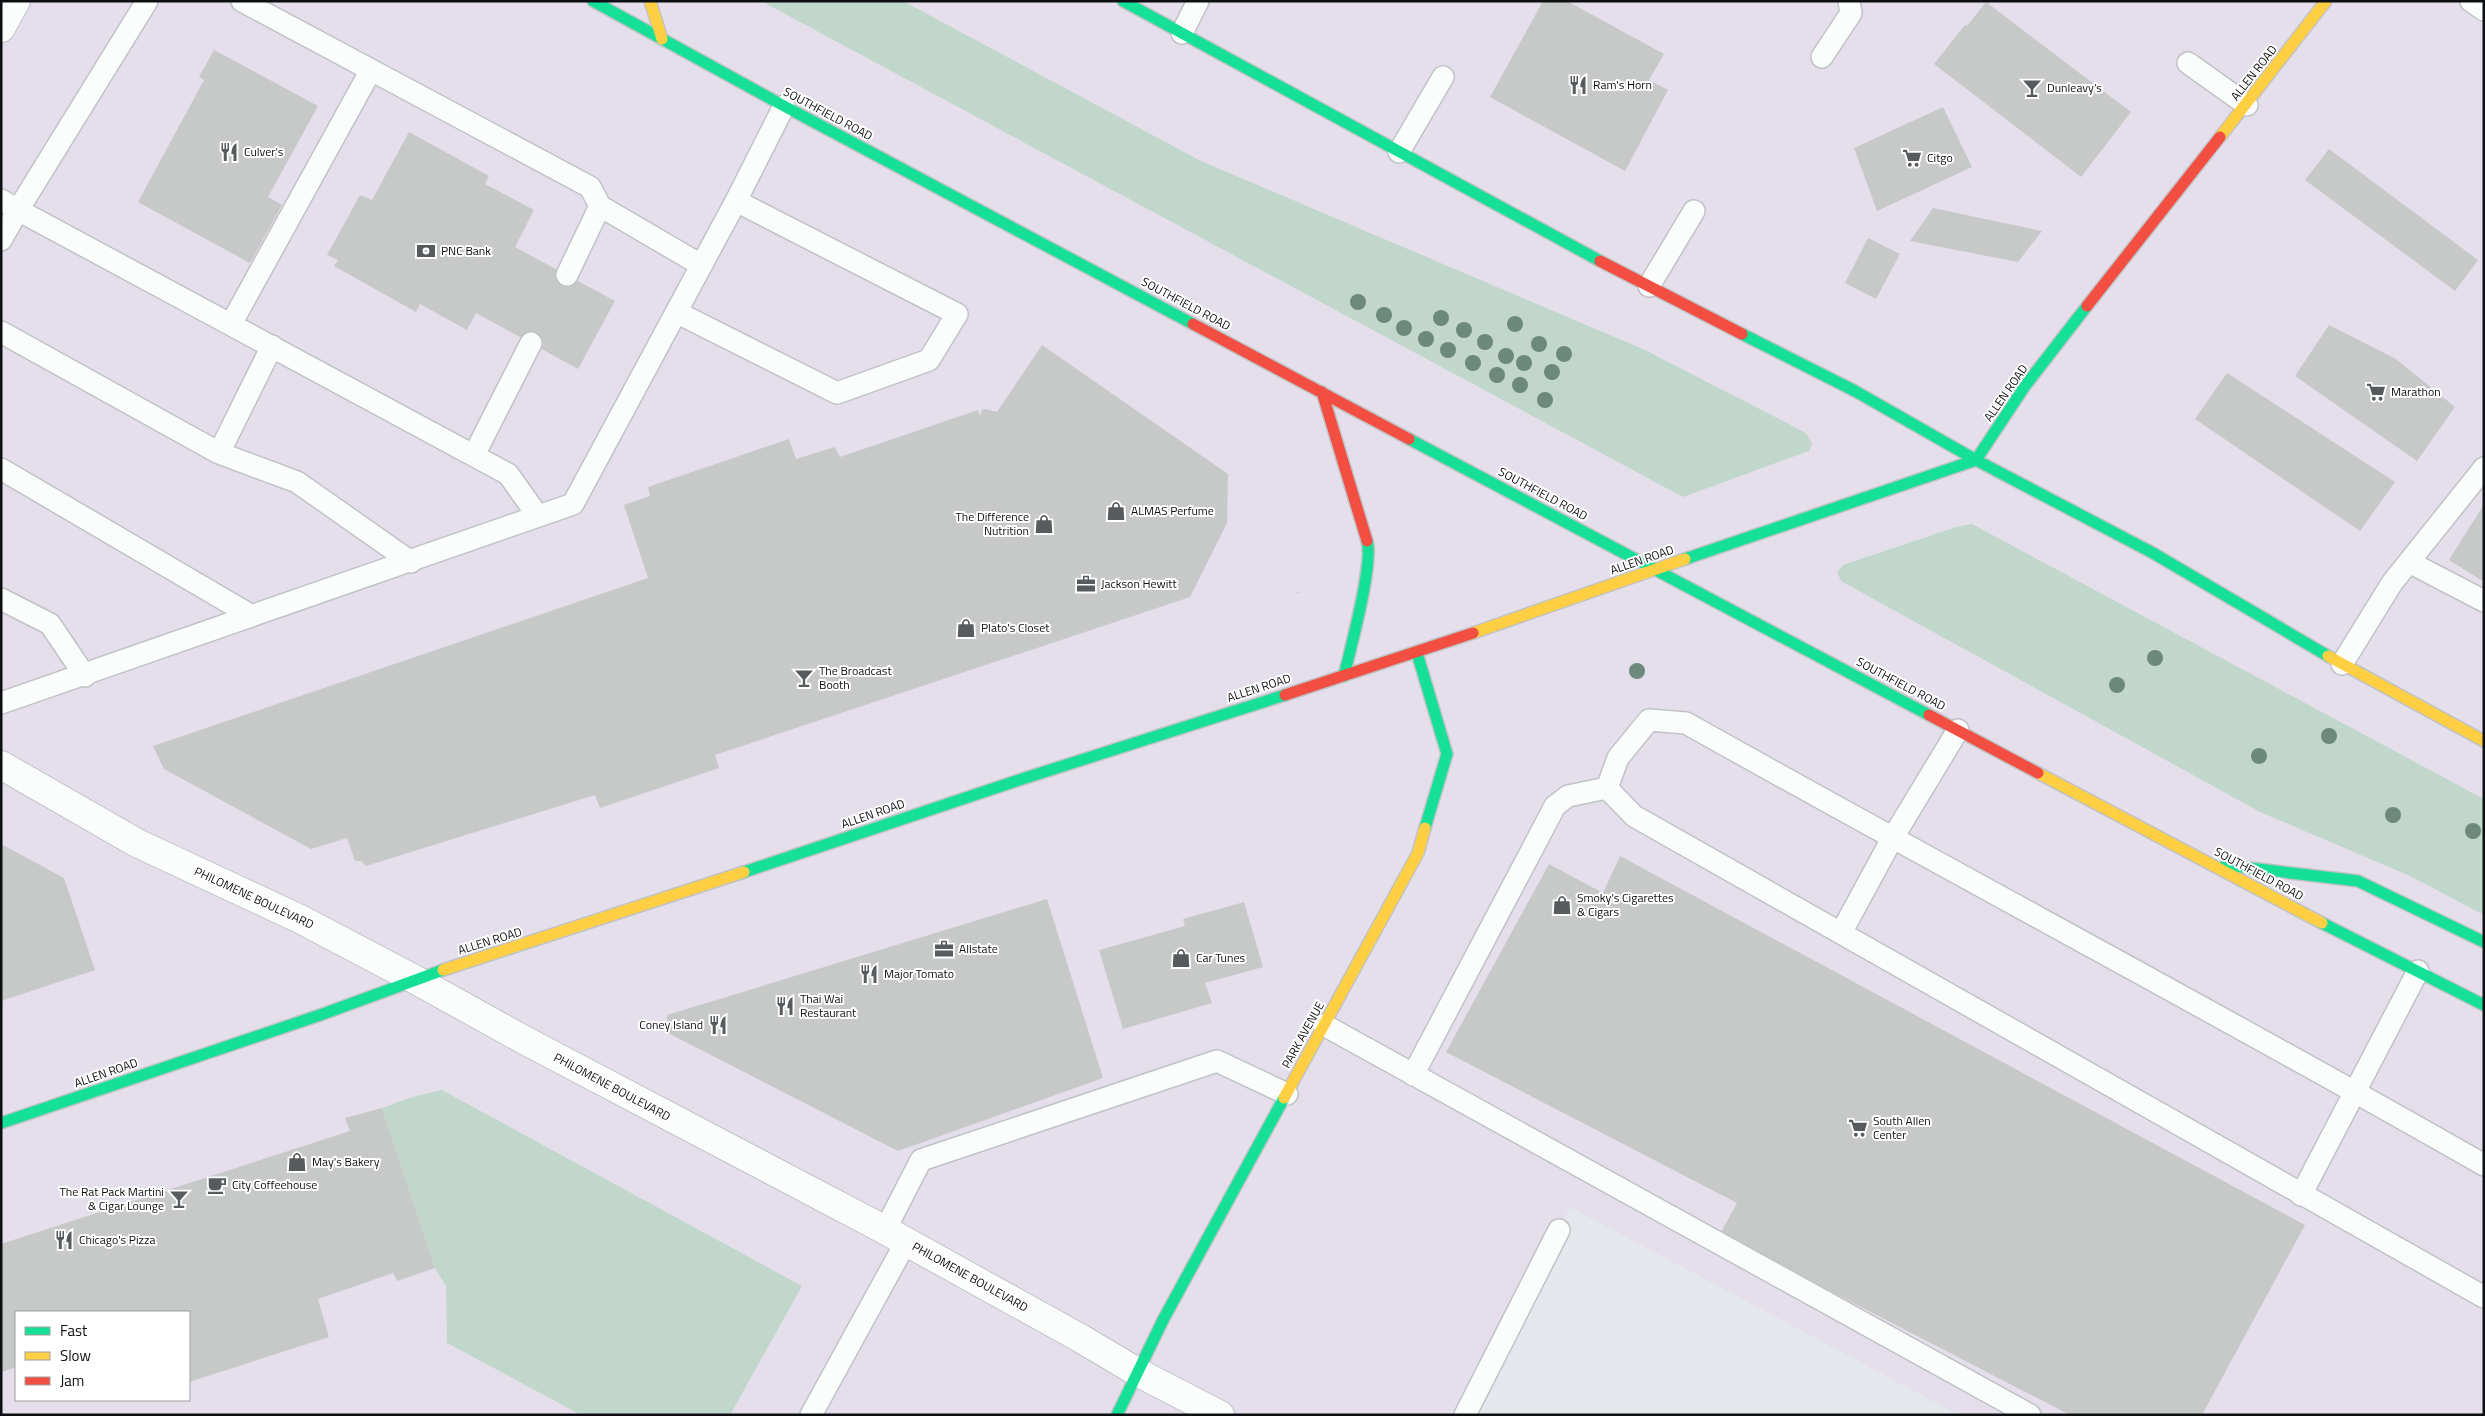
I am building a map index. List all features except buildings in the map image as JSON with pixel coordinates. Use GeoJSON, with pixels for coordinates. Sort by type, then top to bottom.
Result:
{"type":"FeatureCollection","features":[{"type":"Feature","properties":{"kind":"main road","name":"SOUTHFIELD ROAD"},"geometry":{"type":"LineString","coordinates":[[593,1],[784,106],[1656,570],[2208,863],[2484,1005]]}},
{"type":"Feature","properties":{"kind":"main road"},"geometry":{"type":"LineString","coordinates":[[650,1],[662,38]]}},
{"type":"Feature","properties":{"kind":"main road"},"geometry":{"type":"LineString","coordinates":[[1122,1],[1649,286],[1855,391],[1976,460],[2153,553],[2342,664],[2484,741]]}},
{"type":"Feature","properties":{"kind":"main road","name":"ALLEN ROAD"},"geometry":{"type":"LineString","coordinates":[[1,1123],[322,1014],[414,979],[518,947],[1022,778],[1417,653],[1976,460],[2026,386],[2247,105],[2326,1]]}},
{"type":"Feature","properties":{"kind":"main road"},"geometry":{"type":"LineString","coordinates":[[1322,392],[1369,548],[1366,574],[1344,676]]}},
{"type":"Feature","properties":{"kind":"main road","name":"PARK AVENUE"},"geometry":{"type":"LineString","coordinates":[[1117,1415],[1163,1320],[1418,853],[1447,754],[1417,653]]}},
{"type":"Feature","properties":{"kind":"main road"},"geometry":{"type":"LineString","coordinates":[[2208,863],[2358,881],[2484,942]]}},
{"type":"Feature","properties":{"kind":"street"},"geometry":{"type":"LineString","coordinates":[[1,28],[16,1]]}},
{"type":"Feature","properties":{"kind":"street","name":"PHILOMENE BOULEVARD"},"geometry":{"type":"LineString","coordinates":[[1,765],[137,843],[300,919],[526,1041],[896,1236],[1080,1338],[1139,1373],[1220,1415]]}},
{"type":"Feature","properties":{"kind":"lane"},"geometry":{"type":"LineString","coordinates":[[1,240],[10,205],[147,1]]}},
{"type":"Feature","properties":{"kind":"lane"},"geometry":{"type":"LineString","coordinates":[[242,1],[590,187],[600,206],[701,265]]}},
{"type":"Feature","properties":{"kind":"lane"},"geometry":{"type":"LineString","coordinates":[[1182,33],[1198,1]]}},
{"type":"Feature","properties":{"kind":"lane"},"geometry":{"type":"LineString","coordinates":[[1822,57],[1851,13],[1849,1]]}},
{"type":"Feature","properties":{"kind":"lane"},"geometry":{"type":"LineString","coordinates":[[2471,1],[2484,10]]}},
{"type":"Feature","properties":{"kind":"lane"},"geometry":{"type":"LineString","coordinates":[[2188,63],[2247,105]]}},
{"type":"Feature","properties":{"kind":"lane"},"geometry":{"type":"LineString","coordinates":[[231,324],[371,70]]}},
{"type":"Feature","properties":{"kind":"lane"},"geometry":{"type":"LineString","coordinates":[[1399,152],[1443,77]]}},
{"type":"Feature","properties":{"kind":"lane"},"geometry":{"type":"LineString","coordinates":[[1,703],[85,676],[573,504],[736,201],[784,106]]}},
{"type":"Feature","properties":{"kind":"lane"},"geometry":{"type":"LineString","coordinates":[[676,312],[838,393],[929,360],[957,314],[736,201]]}},
{"type":"Feature","properties":{"kind":"lane"},"geometry":{"type":"LineString","coordinates":[[10,205],[508,474],[538,516]]}},
{"type":"Feature","properties":{"kind":"lane"},"geometry":{"type":"LineString","coordinates":[[567,275],[600,206]]}},
{"type":"Feature","properties":{"kind":"lane"},"geometry":{"type":"LineString","coordinates":[[1649,286],[1694,210]]}},
{"type":"Feature","properties":{"kind":"lane"},"geometry":{"type":"LineString","coordinates":[[1,332],[220,453],[297,482],[411,562]]}},
{"type":"Feature","properties":{"kind":"lane"},"geometry":{"type":"LineString","coordinates":[[474,455],[531,343]]}},
{"type":"Feature","properties":{"kind":"lane"},"geometry":{"type":"LineString","coordinates":[[220,453],[272,346]]}},
{"type":"Feature","properties":{"kind":"lane"},"geometry":{"type":"LineString","coordinates":[[2342,664],[2392,583],[2484,468]]}},
{"type":"Feature","properties":{"kind":"lane"},"geometry":{"type":"LineString","coordinates":[[1,469],[252,616]]}},
{"type":"Feature","properties":{"kind":"lane"},"geometry":{"type":"LineString","coordinates":[[2409,562],[2484,601]]}},
{"type":"Feature","properties":{"kind":"lane"},"geometry":{"type":"LineString","coordinates":[[1,599],[50,624],[85,676]]}},
{"type":"Feature","properties":{"kind":"lane"},"geometry":{"type":"LineString","coordinates":[[1607,788],[1618,758],[1649,720],[1686,723],[1892,839],[2356,1092],[2484,1165]]}},
{"type":"Feature","properties":{"kind":"lane"},"geometry":{"type":"LineString","coordinates":[[1840,933],[1892,839],[1958,730]]}},
{"type":"Feature","properties":{"kind":"lane"},"geometry":{"type":"LineString","coordinates":[[1413,1075],[1555,806],[1568,796],[1607,788]]}},
{"type":"Feature","properties":{"kind":"lane"},"geometry":{"type":"LineString","coordinates":[[1607,788],[1634,816],[2484,1297]]}},
{"type":"Feature","properties":{"kind":"lane"},"geometry":{"type":"LineString","coordinates":[[2301,1195],[2418,971]]}},
{"type":"Feature","properties":{"kind":"lane"},"geometry":{"type":"LineString","coordinates":[[1324,1026],[2030,1415]]}},
{"type":"Feature","properties":{"kind":"lane"},"geometry":{"type":"LineString","coordinates":[[811,1415],[896,1236],[921,1160],[1217,1061],[1287,1094]]}},
{"type":"Feature","properties":{"kind":"lane"},"geometry":{"type":"LineString","coordinates":[[1465,1415],[1559,1230]]}},
{"type":"Feature","properties":{"kind":"path"},"geometry":{"type":"LineString","coordinates":[[1298,592],[1300,596]]}},
{"type":"Feature","properties":{"kind":"shaded area"},"geometry":{"type":"Polygon","coordinates":[[[1,1],[2484,1],[2484,1415],[1959,1415],[1570,1207],[1465,1415],[1,1415],[1,1]]]}},
{"type":"Feature","properties":{"kind":"green space"},"geometry":{"type":"Polygon","coordinates":[[[761,1],[903,1],[1201,161],[1645,350],[1806,433],[1812,443],[1809,451],[1683,497],[761,1]]]}},
{"type":"Feature","properties":{"kind":"green space"},"geometry":{"type":"Polygon","coordinates":[[[1972,524],[2484,799],[2484,915],[2410,876],[2260,812],[1841,581],[1837,572],[1843,565],[1956,527],[1972,524]]]}},
{"type":"Feature","properties":{"kind":"green space"},"geometry":{"type":"Polygon","coordinates":[[[442,1090],[802,1286],[730,1415],[581,1415],[447,1343],[446,1286],[435,1268],[382,1108],[412,1097],[442,1090]]]}},
{"type":"Feature","properties":{"kind":"traffic: fast"},"geometry":{"type":"LineString","coordinates":[[593,1],[784,106],[1193,324]]}},
{"type":"Feature","properties":{"kind":"traffic: fast"},"geometry":{"type":"LineString","coordinates":[[1123,1],[1600,261]]}},
{"type":"Feature","properties":{"kind":"traffic: fast"},"geometry":{"type":"LineString","coordinates":[[1685,559],[1976,460],[2025,386],[2087,306]]}},
{"type":"Feature","properties":{"kind":"traffic: fast"},"geometry":{"type":"LineString","coordinates":[[1742,334],[1855,391],[1976,460],[2153,553],[2328,656]]}},
{"type":"Feature","properties":{"kind":"traffic: fast"},"geometry":{"type":"LineString","coordinates":[[1409,439],[1929,715]]}},
{"type":"Feature","properties":{"kind":"traffic: fast"},"geometry":{"type":"LineString","coordinates":[[1344,676],[1364,587],[1367,568],[1367,541]]}},
{"type":"Feature","properties":{"kind":"traffic: fast"},"geometry":{"type":"LineString","coordinates":[[1417,653],[1447,754],[1425,828]]}},
{"type":"Feature","properties":{"kind":"traffic: fast"},"geometry":{"type":"LineString","coordinates":[[744,872],[1022,779],[1285,695]]}},
{"type":"Feature","properties":{"kind":"traffic: fast"},"geometry":{"type":"LineString","coordinates":[[2225,865],[2358,881],[2484,942]]}},
{"type":"Feature","properties":{"kind":"traffic: fast"},"geometry":{"type":"LineString","coordinates":[[2322,923],[2484,1005]]}},
{"type":"Feature","properties":{"kind":"traffic: fast"},"geometry":{"type":"LineString","coordinates":[[1,1123],[323,1014],[443,970]]}},
{"type":"Feature","properties":{"kind":"traffic: fast"},"geometry":{"type":"LineString","coordinates":[[1117,1415],[1163,1320],[1284,1098]]}},
{"type":"Feature","properties":{"kind":"traffic: slow"},"geometry":{"type":"LineString","coordinates":[[650,1],[662,39]]}},
{"type":"Feature","properties":{"kind":"traffic: slow"},"geometry":{"type":"LineString","coordinates":[[2220,137],[2326,1]]}},
{"type":"Feature","properties":{"kind":"traffic: slow"},"geometry":{"type":"LineString","coordinates":[[1473,633],[1685,559]]}},
{"type":"Feature","properties":{"kind":"traffic: slow"},"geometry":{"type":"LineString","coordinates":[[2328,656],[2484,741]]}},
{"type":"Feature","properties":{"kind":"traffic: slow"},"geometry":{"type":"LineString","coordinates":[[2038,773],[2322,923]]}},
{"type":"Feature","properties":{"kind":"traffic: slow"},"geometry":{"type":"LineString","coordinates":[[1284,1098],[1418,853],[1425,828]]}},
{"type":"Feature","properties":{"kind":"traffic: slow"},"geometry":{"type":"LineString","coordinates":[[443,970],[744,872]]}},
{"type":"Feature","properties":{"kind":"traffic: jam"},"geometry":{"type":"LineString","coordinates":[[2087,306],[2220,137]]}},
{"type":"Feature","properties":{"kind":"traffic: jam"},"geometry":{"type":"LineString","coordinates":[[1600,261],[1742,334]]}},
{"type":"Feature","properties":{"kind":"traffic: jam"},"geometry":{"type":"LineString","coordinates":[[1193,324],[1409,439]]}},
{"type":"Feature","properties":{"kind":"traffic: jam"},"geometry":{"type":"LineString","coordinates":[[1322,392],[1367,541]]}},
{"type":"Feature","properties":{"kind":"traffic: jam"},"geometry":{"type":"LineString","coordinates":[[1285,695],[1473,633]]}},
{"type":"Feature","properties":{"kind":"traffic: jam"},"geometry":{"type":"LineString","coordinates":[[1929,715],[2038,773]]}},
{"type":"Feature","properties":{"kind":"place","name":"Ram's Horn"},"geometry":{"type":"Point","coordinates":[1578,85]}},
{"type":"Feature","properties":{"kind":"place","name":"Dunleavy’s"},"geometry":{"type":"Point","coordinates":[2032,88]}},
{"type":"Feature","properties":{"kind":"place","name":"Culver's"},"geometry":{"type":"Point","coordinates":[229,152]}},
{"type":"Feature","properties":{"kind":"place","name":"Citgo"},"geometry":{"type":"Point","coordinates":[1912,158]}},
{"type":"Feature","properties":{"kind":"place","name":"PNC Bank"},"geometry":{"type":"Point","coordinates":[426,251]}},
{"type":"Feature","properties":{"kind":"place","name":"Marathon"},"geometry":{"type":"Point","coordinates":[2376,392]}},
{"type":"Feature","properties":{"kind":"place","name":"ALMAS Perfume"},"geometry":{"type":"Point","coordinates":[1116,511]}},
{"type":"Feature","properties":{"kind":"place","name":"The Difference Nutrition"},"geometry":{"type":"Point","coordinates":[1044,524]}},
{"type":"Feature","properties":{"kind":"place","name":"Jackson Hewitt"},"geometry":{"type":"Point","coordinates":[1086,584]}},
{"type":"Feature","properties":{"kind":"place","name":"Plato's Closet"},"geometry":{"type":"Point","coordinates":[966,628]}},
{"type":"Feature","properties":{"kind":"place","name":"The Broadcast Booth"},"geometry":{"type":"Point","coordinates":[804,678]}},
{"type":"Feature","properties":{"kind":"place","name":"Smoky's Cigarettes & Cigars"},"geometry":{"type":"Point","coordinates":[1562,905]}},
{"type":"Feature","properties":{"kind":"place","name":"Allstate"},"geometry":{"type":"Point","coordinates":[944,949]}},
{"type":"Feature","properties":{"kind":"place","name":"Car Tunes"},"geometry":{"type":"Point","coordinates":[1181,958]}},
{"type":"Feature","properties":{"kind":"place","name":"Major Tomato"},"geometry":{"type":"Point","coordinates":[869,974]}},
{"type":"Feature","properties":{"kind":"place","name":"Thai Wai Restaurant"},"geometry":{"type":"Point","coordinates":[785,1006]}},
{"type":"Feature","properties":{"kind":"place","name":"Coney Island"},"geometry":{"type":"Point","coordinates":[718,1025]}},
{"type":"Feature","properties":{"kind":"place","name":"South Allen Center"},"geometry":{"type":"Point","coordinates":[1858,1128]}},
{"type":"Feature","properties":{"kind":"place","name":"May's Bakery"},"geometry":{"type":"Point","coordinates":[297,1162]}},
{"type":"Feature","properties":{"kind":"place","name":"City Coffeehouse"},"geometry":{"type":"Point","coordinates":[217,1185]}},
{"type":"Feature","properties":{"kind":"place","name":"The Rat Pack Martini & Cigar Lounge"},"geometry":{"type":"Point","coordinates":[179,1199]}},
{"type":"Feature","properties":{"kind":"place","name":"Chicago's Pizza"},"geometry":{"type":"Point","coordinates":[64,1240]}}]}
